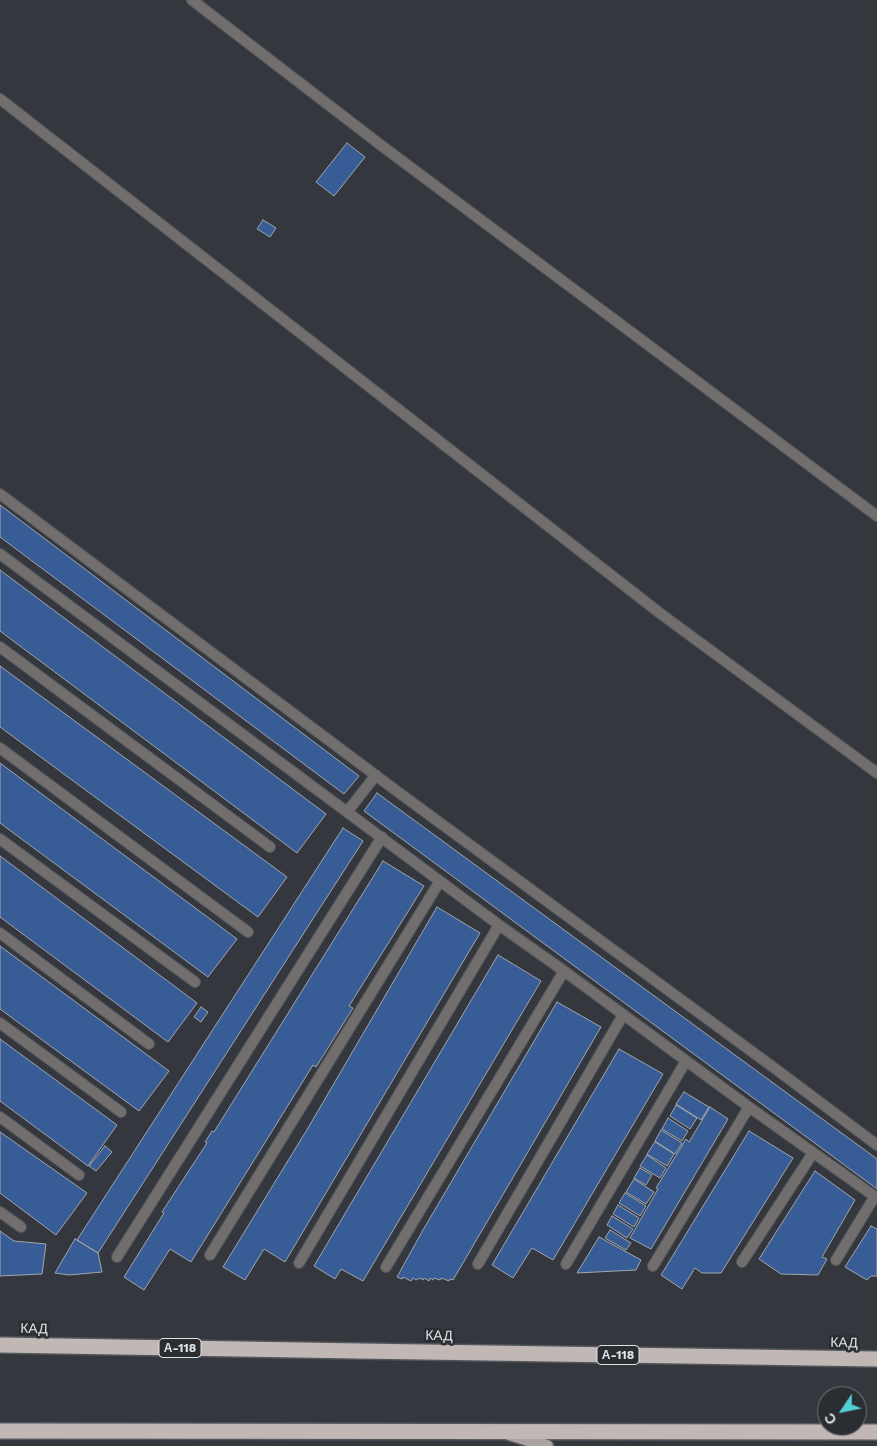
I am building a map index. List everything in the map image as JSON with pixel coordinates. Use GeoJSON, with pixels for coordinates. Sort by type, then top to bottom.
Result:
{"type":"FeatureCollection","features":[{"type":"Feature","properties":{"kind":"highway","name":"КАД"},"geometry":{"type":"LineString","coordinates":[[0,1345],[877,1359]]}},
{"type":"Feature","properties":{"kind":"highway"},"geometry":{"type":"LineString","coordinates":[[0,1431],[877,1432]]}},
{"type":"Feature","properties":{"kind":"main road"},"geometry":{"type":"LineString","coordinates":[[504,1432],[547,1446]]}},
{"type":"Feature","properties":{"kind":"lane"},"geometry":{"type":"LineString","coordinates":[[192,0],[406,164],[877,516]]}},
{"type":"Feature","properties":{"kind":"lane"},"geometry":{"type":"LineString","coordinates":[[0,99],[661,614],[877,773]]}},
{"type":"Feature","properties":{"kind":"lane"},"geometry":{"type":"LineString","coordinates":[[0,494],[376,775],[877,1145]]}},
{"type":"Feature","properties":{"kind":"lane"},"geometry":{"type":"LineString","coordinates":[[0,554],[499,925],[749,1108],[876,1197],[836,1260]]}},
{"type":"Feature","properties":{"kind":"lane"},"geometry":{"type":"LineString","coordinates":[[0,647],[270,847]]}},
{"type":"Feature","properties":{"kind":"lane"},"geometry":{"type":"LineString","coordinates":[[0,748],[248,932]]}},
{"type":"Feature","properties":{"kind":"lane"},"geometry":{"type":"LineString","coordinates":[[347,812],[376,775]]}},
{"type":"Feature","properties":{"kind":"lane"},"geometry":{"type":"LineString","coordinates":[[117,1257],[382,837]]}},
{"type":"Feature","properties":{"kind":"lane"},"geometry":{"type":"LineString","coordinates":[[0,839],[195,982]]}},
{"type":"Feature","properties":{"kind":"lane"},"geometry":{"type":"LineString","coordinates":[[210,1255],[440,881]]}},
{"type":"Feature","properties":{"kind":"lane"},"geometry":{"type":"LineString","coordinates":[[299,1263],[499,925]]}},
{"type":"Feature","properties":{"kind":"lane"},"geometry":{"type":"LineString","coordinates":[[0,932],[149,1044]]}},
{"type":"Feature","properties":{"kind":"lane"},"geometry":{"type":"LineString","coordinates":[[386,1267],[564,971]]}},
{"type":"Feature","properties":{"kind":"lane"},"geometry":{"type":"LineString","coordinates":[[478,1264],[623,1015]]}},
{"type":"Feature","properties":{"kind":"lane"},"geometry":{"type":"LineString","coordinates":[[0,1023],[121,1112]]}},
{"type":"Feature","properties":{"kind":"lane"},"geometry":{"type":"LineString","coordinates":[[566,1264],[686,1061]]}},
{"type":"Feature","properties":{"kind":"lane"},"geometry":{"type":"LineString","coordinates":[[653,1266],[749,1108]]}},
{"type":"Feature","properties":{"kind":"lane"},"geometry":{"type":"LineString","coordinates":[[0,1117],[79,1175]]}},
{"type":"Feature","properties":{"kind":"lane"},"geometry":{"type":"LineString","coordinates":[[742,1262],[813,1153]]}},
{"type":"Feature","properties":{"kind":"lane"},"geometry":{"type":"LineString","coordinates":[[0,1212],[21,1227]]}},
{"type":"Feature","properties":{"kind":"building"},"geometry":{"type":"Polygon","coordinates":[[[347,143],[365,157],[334,196],[316,182],[347,143]]]}},
{"type":"Feature","properties":{"kind":"building"},"geometry":{"type":"Polygon","coordinates":[[[263,220],[276,228],[270,237],[257,229],[263,220]]]}},
{"type":"Feature","properties":{"kind":"building"},"geometry":{"type":"Polygon","coordinates":[[[0,505],[359,776],[344,794],[0,537],[0,505]]]}},
{"type":"Feature","properties":{"kind":"building"},"geometry":{"type":"Polygon","coordinates":[[[0,570],[326,814],[297,853],[0,631],[0,570]]]}},
{"type":"Feature","properties":{"kind":"building"},"geometry":{"type":"Polygon","coordinates":[[[0,666],[287,877],[258,917],[0,727],[0,666]]]}},
{"type":"Feature","properties":{"kind":"building"},"geometry":{"type":"Polygon","coordinates":[[[0,763],[237,939],[208,977],[0,823],[0,763]]]}},
{"type":"Feature","properties":{"kind":"building"},"geometry":{"type":"Polygon","coordinates":[[[377,793],[877,1159],[877,1189],[364,811],[377,793]]]}},
{"type":"Feature","properties":{"kind":"building"},"geometry":{"type":"Polygon","coordinates":[[[343,828],[363,841],[98,1253],[77,1240],[343,828]]]}},
{"type":"Feature","properties":{"kind":"building"},"geometry":{"type":"Polygon","coordinates":[[[0,856],[197,1003],[168,1042],[0,917],[0,856]]]}},
{"type":"Feature","properties":{"kind":"building"},"geometry":{"type":"Polygon","coordinates":[[[383,861],[424,886],[349,1006],[353,1008],[316,1067],[313,1065],[191,1262],[170,1249],[144,1290],[124,1277],[164,1213],[162,1212],[207,1143],[205,1142],[212,1131],[214,1132],[383,861]]]}},
{"type":"Feature","properties":{"kind":"building"},"geometry":{"type":"Polygon","coordinates":[[[437,907],[480,933],[285,1262],[264,1249],[245,1280],[223,1267],[308,1128],[437,907]]]}},
{"type":"Feature","properties":{"kind":"building"},"geometry":{"type":"Polygon","coordinates":[[[0,946],[169,1071],[139,1111],[0,1009],[0,946]]]}},
{"type":"Feature","properties":{"kind":"building"},"geometry":{"type":"Polygon","coordinates":[[[498,955],[541,981],[363,1281],[341,1269],[335,1279],[314,1266],[498,955]]]}},
{"type":"Feature","properties":{"kind":"building"},"geometry":{"type":"Polygon","coordinates":[[[557,1002],[601,1027],[453,1280],[434,1278],[433,1280],[430,1278],[429,1281],[424,1278],[423,1280],[420,1278],[416,1280],[413,1278],[411,1281],[403,1277],[402,1279],[397,1277],[423,1230],[557,1002]]]}},
{"type":"Feature","properties":{"kind":"building"},"geometry":{"type":"Polygon","coordinates":[[[201,1007],[208,1012],[201,1022],[194,1017],[201,1007]]]}},
{"type":"Feature","properties":{"kind":"building"},"geometry":{"type":"Polygon","coordinates":[[[0,1039],[117,1125],[88,1166],[0,1101],[0,1039]]]}},
{"type":"Feature","properties":{"kind":"building"},"geometry":{"type":"Polygon","coordinates":[[[619,1049],[663,1074],[553,1260],[532,1248],[513,1278],[492,1265],[619,1049]]]}},
{"type":"Feature","properties":{"kind":"building"},"geometry":{"type":"Polygon","coordinates":[[[684,1092],[709,1107],[701,1120],[676,1104],[684,1092]]]}},
{"type":"Feature","properties":{"kind":"building"},"geometry":{"type":"Polygon","coordinates":[[[676,1105],[697,1118],[690,1129],[670,1116],[676,1105]]]}},
{"type":"Feature","properties":{"kind":"building"},"geometry":{"type":"Polygon","coordinates":[[[710,1107],[728,1119],[651,1249],[630,1238],[658,1189],[656,1188],[686,1139],[689,1142],[710,1107]]]}},
{"type":"Feature","properties":{"kind":"building"},"geometry":{"type":"Polygon","coordinates":[[[668,1118],[688,1131],[682,1141],[662,1129],[668,1118]]]}},
{"type":"Feature","properties":{"kind":"building"},"geometry":{"type":"Polygon","coordinates":[[[661,1130],[682,1143],[675,1154],[655,1141],[661,1130]]]}},
{"type":"Feature","properties":{"kind":"building"},"geometry":{"type":"Polygon","coordinates":[[[749,1131],[793,1158],[721,1273],[702,1273],[695,1268],[682,1289],[661,1275],[749,1131]]]}},
{"type":"Feature","properties":{"kind":"building"},"geometry":{"type":"Polygon","coordinates":[[[0,1132],[87,1193],[56,1235],[0,1193],[0,1132]]]}},
{"type":"Feature","properties":{"kind":"building"},"geometry":{"type":"Polygon","coordinates":[[[655,1142],[674,1154],[667,1166],[647,1154],[655,1142]]]}},
{"type":"Feature","properties":{"kind":"building"},"geometry":{"type":"Polygon","coordinates":[[[105,1146],[112,1152],[96,1171],[89,1166],[105,1146]]]}},
{"type":"Feature","properties":{"kind":"building"},"geometry":{"type":"Polygon","coordinates":[[[647,1155],[666,1168],[660,1178],[640,1166],[647,1155]]]}},
{"type":"Feature","properties":{"kind":"building"},"geometry":{"type":"Polygon","coordinates":[[[640,1168],[652,1175],[646,1185],[634,1178],[640,1168]]]}},
{"type":"Feature","properties":{"kind":"building"},"geometry":{"type":"Polygon","coordinates":[[[815,1171],[855,1200],[822,1257],[827,1259],[818,1275],[781,1274],[759,1259],[815,1171]]]}},
{"type":"Feature","properties":{"kind":"building"},"geometry":{"type":"Polygon","coordinates":[[[634,1179],[654,1192],[646,1204],[626,1192],[634,1179]]]}},
{"type":"Feature","properties":{"kind":"building"},"geometry":{"type":"Polygon","coordinates":[[[625,1193],[646,1206],[640,1216],[619,1203],[625,1193]]]}},
{"type":"Feature","properties":{"kind":"building"},"geometry":{"type":"Polygon","coordinates":[[[618,1205],[639,1218],[634,1227],[613,1214],[618,1205]]]}},
{"type":"Feature","properties":{"kind":"building"},"geometry":{"type":"Polygon","coordinates":[[[612,1216],[633,1229],[627,1238],[607,1225],[612,1216]]]}},
{"type":"Feature","properties":{"kind":"building"},"geometry":{"type":"Polygon","coordinates":[[[871,1226],[877,1229],[877,1276],[871,1276],[867,1280],[845,1267],[871,1226]]]}},
{"type":"Feature","properties":{"kind":"building"},"geometry":{"type":"Polygon","coordinates":[[[610,1230],[631,1243],[626,1250],[605,1238],[610,1230]]]}},
{"type":"Feature","properties":{"kind":"building"},"geometry":{"type":"Polygon","coordinates":[[[0,1231],[14,1241],[46,1244],[42,1274],[0,1276],[0,1231]]]}},
{"type":"Feature","properties":{"kind":"building"},"geometry":{"type":"Polygon","coordinates":[[[599,1237],[641,1260],[636,1270],[577,1273],[599,1237]]]}},
{"type":"Feature","properties":{"kind":"building"},"geometry":{"type":"Polygon","coordinates":[[[75,1239],[98,1253],[102,1272],[69,1275],[55,1273],[75,1239]]]}}]}
